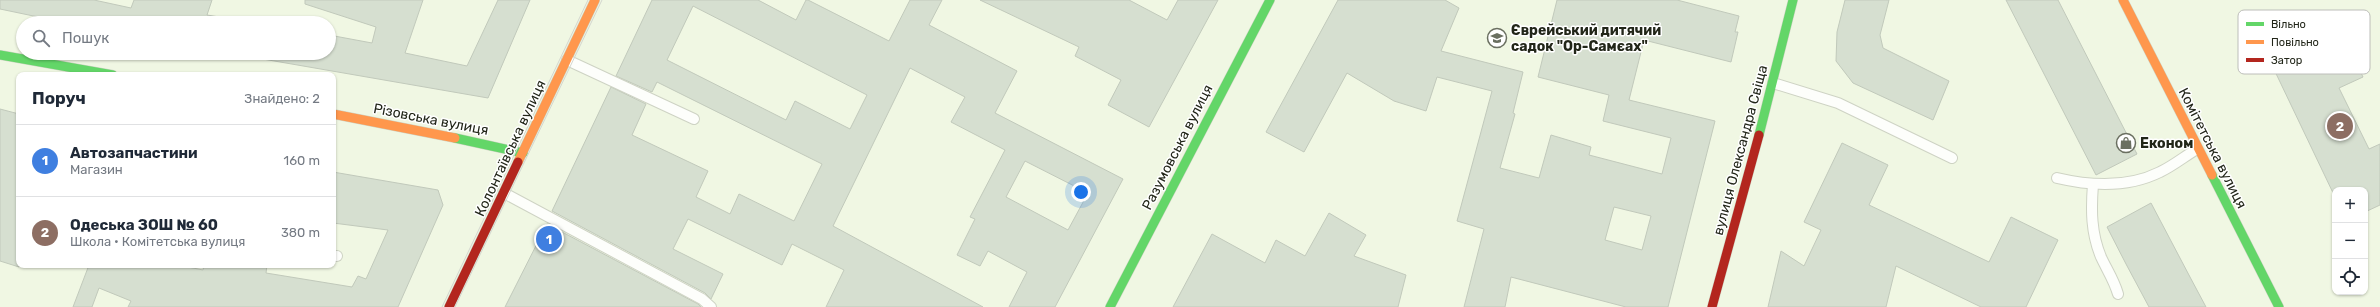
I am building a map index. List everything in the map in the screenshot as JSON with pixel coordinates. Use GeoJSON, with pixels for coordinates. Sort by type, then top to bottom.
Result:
{"type":"FeatureCollection","features":[{"type":"Feature","properties":{"kind":"street","name":"Колонтаївська вулиця"},"geometry":{"type":"LineString","coordinates":[[449,307],[596,0]]}},
{"type":"Feature","properties":{"kind":"street","name":"Разумовська вулиця"},"geometry":{"type":"LineString","coordinates":[[1110,307],[1270,0]]}},
{"type":"Feature","properties":{"kind":"street","name":"вулиця Олександра Свіща"},"geometry":{"type":"LineString","coordinates":[[1712,307],[1773,83],[1793,0]]}},
{"type":"Feature","properties":{"kind":"street","name":"Комітетська вулиця"},"geometry":{"type":"LineString","coordinates":[[2123,0],[2279,307]]}},
{"type":"Feature","properties":{"kind":"street"},"geometry":{"type":"LineString","coordinates":[[0,55],[16,58]]}},
{"type":"Feature","properties":{"kind":"street"},"geometry":{"type":"LineString","coordinates":[[28,60],[96,72]]}},
{"type":"Feature","properties":{"kind":"street","name":"Різовська вулиця"},"geometry":{"type":"LineString","coordinates":[[336,115],[517,150],[523,153]]}},
{"type":"Feature","properties":{"kind":"lane"},"geometry":{"type":"LineString","coordinates":[[567,60],[694,119]]}},
{"type":"Feature","properties":{"kind":"lane"},"geometry":{"type":"LineString","coordinates":[[1773,83],[1838,103],[1952,158]]}},
{"type":"Feature","properties":{"kind":"lane"},"geometry":{"type":"LineString","coordinates":[[2057,178],[2093,184],[2123,183],[2160,172],[2197,148]]}},
{"type":"Feature","properties":{"kind":"lane"},"geometry":{"type":"LineString","coordinates":[[2093,184],[2091,210],[2094,236],[2102,258],[2113,278],[2118,294]]}},
{"type":"Feature","properties":{"kind":"lane"},"geometry":{"type":"LineString","coordinates":[[504,193],[702,299],[711,307]]}},
{"type":"Feature","properties":{"kind":"building"},"geometry":{"type":"Polygon","coordinates":[[[0,0],[94,0],[131,8],[134,0],[212,0],[207,15],[213,16],[34,16],[0,9],[0,0]]]}},
{"type":"Feature","properties":{"kind":"building"},"geometry":{"type":"Polygon","coordinates":[[[305,0],[423,0],[405,53],[467,66],[498,0],[530,0],[488,98],[268,60],[336,60],[336,36],[372,43],[376,27],[305,4],[305,0]]]}},
{"type":"Feature","properties":{"kind":"building"},"geometry":{"type":"Polygon","coordinates":[[[652,0],[758,0],[796,20],[806,0],[808,0],[889,41],[910,0],[942,0],[929,25],[1017,71],[995,113],[1123,179],[1055,307],[1009,307],[1027,272],[988,251],[980,266],[957,255],[975,219],[970,217],[1005,150],[951,122],[965,97],[910,68],[833,226],[983,307],[826,307],[844,270],[792,244],[782,265],[688,219],[673,249],[723,274],[711,299],[705,293],[552,211],[611,87],[646,104],[632,135],[708,171],[696,197],[730,214],[739,194],[794,221],[822,164],[657,82],[652,92],[616,76],[652,0]],[[693,6],[667,60],[786,120],[795,101],[850,129],[867,95],[693,6]],[[1025,161],[1006,197],[1068,230],[1088,193],[1025,161]]]}},
{"type":"Feature","properties":{"kind":"building"},"geometry":{"type":"Polygon","coordinates":[[[980,0],[1129,0],[1167,20],[1178,0],[1218,0],[1149,127],[1108,105],[1121,80],[1075,56],[1079,47],[980,0]]]}},
{"type":"Feature","properties":{"kind":"building"},"geometry":{"type":"Polygon","coordinates":[[[1338,0],[1445,0],[1459,8],[1441,51],[1523,72],[1513,113],[1515,114],[1500,168],[1539,178],[1551,135],[1591,147],[1589,155],[1662,174],[1671,138],[1603,121],[1609,95],[1538,77],[1557,0],[1677,0],[1739,16],[1735,32],[1738,32],[1731,62],[1644,40],[1629,100],[1715,121],[1668,307],[1626,307],[1511,277],[1505,307],[1464,307],[1484,229],[1457,221],[1492,91],[1437,77],[1426,111],[1394,101],[1347,73],[1304,152],[1266,132],[1338,0]],[[1614,207],[1605,240],[1642,250],[1651,216],[1614,207]]]}},
{"type":"Feature","properties":{"kind":"building"},"geometry":{"type":"Polygon","coordinates":[[[1845,0],[1889,0],[1880,35],[1883,48],[1949,81],[1933,120],[1853,83],[1836,61],[1837,32],[1845,0]]]}},
{"type":"Feature","properties":{"kind":"building"},"geometry":{"type":"Polygon","coordinates":[[[2006,0],[2058,0],[2137,154],[2096,175],[2006,0]]]}},
{"type":"Feature","properties":{"kind":"building"},"geometry":{"type":"Polygon","coordinates":[[[2276,74],[2362,74],[2363,77],[2339,88],[2369,149],[2380,144],[2380,205],[2368,211],[2368,187],[2332,187],[2332,191],[2276,74]]]}},
{"type":"Feature","properties":{"kind":"building"},"geometry":{"type":"Polygon","coordinates":[[[0,109],[16,113],[16,266],[0,261],[0,109]]]}},
{"type":"Feature","properties":{"kind":"building"},"geometry":{"type":"Polygon","coordinates":[[[1842,143],[1888,165],[1869,205],[1989,262],[2011,217],[2058,240],[2026,307],[1981,307],[1896,266],[1886,307],[1768,307],[1781,251],[1804,266],[1821,230],[1804,222],[1842,143]]]}},
{"type":"Feature","properties":{"kind":"building"},"geometry":{"type":"Polygon","coordinates":[[[336,173],[438,190],[443,205],[398,307],[128,307],[131,301],[99,288],[92,307],[73,307],[88,268],[193,268],[203,270],[203,268],[267,268],[266,273],[352,287],[358,276],[366,279],[388,230],[336,223],[336,173]]]}},
{"type":"Feature","properties":{"kind":"building"},"geometry":{"type":"Polygon","coordinates":[[[2151,203],[2206,307],[2149,307],[2126,264],[2107,227],[2151,203]]]}},
{"type":"Feature","properties":{"kind":"building"},"geometry":{"type":"Polygon","coordinates":[[[1329,213],[1366,235],[1354,256],[1406,275],[1398,307],[1173,307],[1212,234],[1265,263],[1276,240],[1305,256],[1329,213]]]}},
{"type":"Feature","properties":{"kind":"building"},"geometry":{"type":"Polygon","coordinates":[[[547,224],[698,304],[701,307],[505,307],[547,224]]]}},
{"type":"Feature","properties":{"kind":"tram line"},"geometry":{"type":"LineString","coordinates":[[442,307],[588,0]]}},
{"type":"Feature","properties":{"kind":"tram line"},"geometry":{"type":"LineString","coordinates":[[455,307],[602,0]]}},
{"type":"Feature","properties":{"kind":"traffic: fast"},"geometry":{"type":"LineString","coordinates":[[1110,307],[1270,0]]}},
{"type":"Feature","properties":{"kind":"traffic: fast"},"geometry":{"type":"LineString","coordinates":[[1759,135],[1793,0]]}},
{"type":"Feature","properties":{"kind":"traffic: fast"},"geometry":{"type":"LineString","coordinates":[[0,55],[16,58]]}},
{"type":"Feature","properties":{"kind":"traffic: fast"},"geometry":{"type":"LineString","coordinates":[[28,60],[96,72]]}},
{"type":"Feature","properties":{"kind":"traffic: fast"},"geometry":{"type":"LineString","coordinates":[[455,138],[523,153]]}},
{"type":"Feature","properties":{"kind":"traffic: fast"},"geometry":{"type":"LineString","coordinates":[[2212,175],[2279,307]]}},
{"type":"Feature","properties":{"kind":"traffic: slow"},"geometry":{"type":"LineString","coordinates":[[518,162],[595,0]]}},
{"type":"Feature","properties":{"kind":"traffic: slow"},"geometry":{"type":"LineString","coordinates":[[2123,0],[2212,175]]}},
{"type":"Feature","properties":{"kind":"traffic: slow"},"geometry":{"type":"LineString","coordinates":[[336,115],[455,138]]}},
{"type":"Feature","properties":{"kind":"traffic: jam"},"geometry":{"type":"LineString","coordinates":[[1712,307],[1759,135]]}},
{"type":"Feature","properties":{"kind":"traffic: jam"},"geometry":{"type":"LineString","coordinates":[[449,307],[518,162]]}},
{"type":"Feature","properties":{"kind":"place","name":"Єврейський дитячий садок \"Ор-Самєах\""},"geometry":{"type":"Point","coordinates":[1497,38]}},
{"type":"Feature","properties":{"kind":"place","name":"Одеська ЗОШ № 60"},"geometry":{"type":"Point","coordinates":[2340,126]}},
{"type":"Feature","properties":{"kind":"place","name":"Економ"},"geometry":{"type":"Point","coordinates":[2126,143]}},
{"type":"Feature","properties":{"kind":"place","name":"Автозапчастини"},"geometry":{"type":"Point","coordinates":[549,239]}}]}
